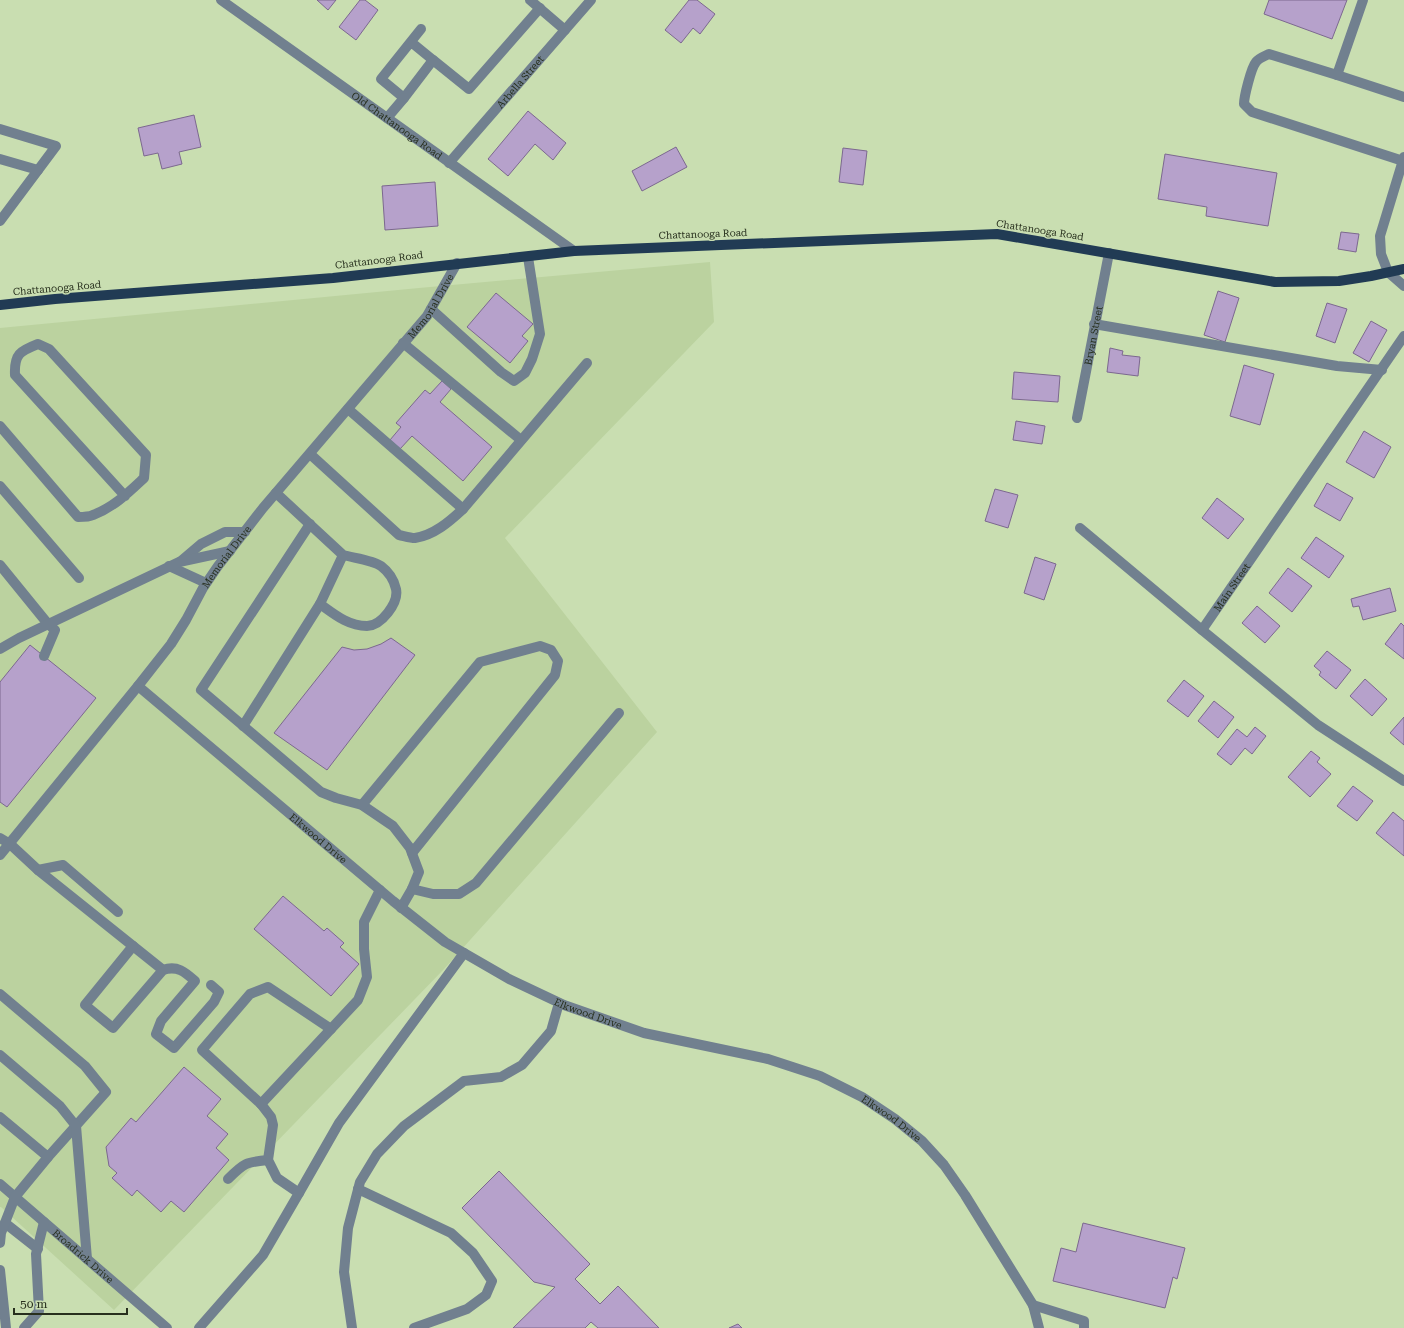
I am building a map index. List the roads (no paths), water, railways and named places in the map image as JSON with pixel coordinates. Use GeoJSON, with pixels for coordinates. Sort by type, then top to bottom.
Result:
{"type":"FeatureCollection","features":[{"type":"Feature","properties":{"kind":"main road","name":"Chattanooga Road"},"geometry":{"type":"LineString","coordinates":[[0,305],[56,299],[333,278],[457,263],[496,261],[574,251],[997,234],[1275,282],[1339,281],[1371,276],[1404,268]]}},
{"type":"Feature","properties":{"kind":"street","name":"Old Chattanooga Road"},"geometry":{"type":"LineString","coordinates":[[221,0],[574,251]]}},
{"type":"Feature","properties":{"kind":"street"},"geometry":{"type":"LineString","coordinates":[[530,0],[565,30]]}},
{"type":"Feature","properties":{"kind":"street"},"geometry":{"type":"LineString","coordinates":[[1337,75],[1348,48],[1363,0]]}},
{"type":"Feature","properties":{"kind":"street","name":"Arbella Street"},"geometry":{"type":"LineString","coordinates":[[450,163],[589,1]]}},
{"type":"Feature","properties":{"kind":"street"},"geometry":{"type":"LineString","coordinates":[[411,42],[469,89],[540,8]]}},
{"type":"Feature","properties":{"kind":"street"},"geometry":{"type":"LineString","coordinates":[[404,98],[381,79],[421,29]]}},
{"type":"Feature","properties":{"kind":"street"},"geometry":{"type":"LineString","coordinates":[[1404,97],[1269,54],[1255,63],[1244,97],[1244,104],[1252,112],[1403,159],[1380,236],[1381,254],[1388,272],[1404,286]]}},
{"type":"Feature","properties":{"kind":"street"},"geometry":{"type":"LineString","coordinates":[[387,118],[433,60]]}},
{"type":"Feature","properties":{"kind":"street"},"geometry":{"type":"LineString","coordinates":[[0,129],[56,146],[0,221]]}},
{"type":"Feature","properties":{"kind":"street"},"geometry":{"type":"LineString","coordinates":[[0,158],[38,170]]}},
{"type":"Feature","properties":{"kind":"street","name":"Bryan Street"},"geometry":{"type":"LineString","coordinates":[[1076,418],[1094,324],[1110,253]]}},
{"type":"Feature","properties":{"kind":"street"},"geometry":{"type":"LineString","coordinates":[[431,309],[501,372],[514,381],[525,373],[532,359],[540,334],[528,257]]}},
{"type":"Feature","properties":{"kind":"street","name":"Memorial Drive"},"geometry":{"type":"LineString","coordinates":[[0,855],[171,644],[206,583],[245,532],[276,493],[427,316],[457,263]]}},
{"type":"Feature","properties":{"kind":"street"},"geometry":{"type":"LineString","coordinates":[[1094,324],[1337,366],[1382,370]]}},
{"type":"Feature","properties":{"kind":"street","name":"Main Street"},"geometry":{"type":"LineString","coordinates":[[1202,630],[1404,336]]}},
{"type":"Feature","properties":{"kind":"street"},"geometry":{"type":"LineString","coordinates":[[404,343],[521,440]]}},
{"type":"Feature","properties":{"kind":"street"},"geometry":{"type":"LineString","coordinates":[[0,426],[78,517],[92,516],[118,502],[125,496],[144,478],[146,455],[49,349],[38,344],[23,350],[15,362],[15,375],[125,496]]}},
{"type":"Feature","properties":{"kind":"street"},"geometry":{"type":"LineString","coordinates":[[310,454],[399,535],[414,538],[432,533],[463,509],[588,363]]}},
{"type":"Feature","properties":{"kind":"street"},"geometry":{"type":"LineString","coordinates":[[348,409],[463,509]]}},
{"type":"Feature","properties":{"kind":"street"},"geometry":{"type":"LineString","coordinates":[[0,486],[79,578]]}},
{"type":"Feature","properties":{"kind":"street"},"geometry":{"type":"LineString","coordinates":[[276,493],[343,556],[358,558],[380,565],[390,574],[397,590],[394,606],[381,621],[368,626],[353,624],[339,618],[320,604]]}},
{"type":"Feature","properties":{"kind":"street"},"geometry":{"type":"LineString","coordinates":[[310,524],[201,690],[322,792],[336,798],[362,805],[393,826],[410,848],[419,872],[412,889],[401,908]]}},
{"type":"Feature","properties":{"kind":"street"},"geometry":{"type":"LineString","coordinates":[[1080,528],[1318,725],[1404,781]]}},
{"type":"Feature","properties":{"kind":"street"},"geometry":{"type":"LineString","coordinates":[[179,562],[201,544],[224,532],[245,532]]}},
{"type":"Feature","properties":{"kind":"street"},"geometry":{"type":"LineString","coordinates":[[0,649],[19,638],[169,566],[179,562],[230,552]]}},
{"type":"Feature","properties":{"kind":"street"},"geometry":{"type":"LineString","coordinates":[[243,726],[320,604],[343,556]]}},
{"type":"Feature","properties":{"kind":"street"},"geometry":{"type":"LineString","coordinates":[[0,565],[48,624],[55,630],[44,656]]}},
{"type":"Feature","properties":{"kind":"street"},"geometry":{"type":"LineString","coordinates":[[169,566],[206,583]]}},
{"type":"Feature","properties":{"kind":"street"},"geometry":{"type":"LineString","coordinates":[[362,805],[480,662],[540,646],[551,650],[558,661],[555,675],[412,853]]}},
{"type":"Feature","properties":{"kind":"street","name":"Elkwood Drive"},"geometry":{"type":"LineString","coordinates":[[138,686],[401,908],[445,942],[509,979],[559,1003],[644,1033],[768,1059],[820,1076],[862,1097],[896,1120],[922,1141],[944,1165],[965,1195],[1033,1305],[1039,1328]]}},
{"type":"Feature","properties":{"kind":"street"},"geometry":{"type":"LineString","coordinates":[[412,889],[433,894],[459,894],[476,883],[619,713]]}},
{"type":"Feature","properties":{"kind":"street"},"geometry":{"type":"LineString","coordinates":[[0,838],[10,844],[38,870],[163,970]]}},
{"type":"Feature","properties":{"kind":"street"},"geometry":{"type":"LineString","coordinates":[[38,870],[63,865],[118,912]]}},
{"type":"Feature","properties":{"kind":"street"},"geometry":{"type":"LineString","coordinates":[[261,1104],[358,1000],[366,977],[364,922],[380,890]]}},
{"type":"Feature","properties":{"kind":"street"},"geometry":{"type":"LineString","coordinates":[[133,946],[85,1005],[114,1028],[163,970],[170,967],[185,971],[195,981],[160,1021],[156,1034],[174,1048],[214,1002],[219,992],[211,985]]}},
{"type":"Feature","properties":{"kind":"street"},"geometry":{"type":"LineString","coordinates":[[199,1328],[263,1256],[339,1123],[464,953]]}},
{"type":"Feature","properties":{"kind":"street"},"geometry":{"type":"LineString","coordinates":[[299,1193],[277,1178],[268,1160],[273,1125],[271,1117],[261,1104],[202,1050],[250,994],[268,986],[331,1029]]}},
{"type":"Feature","properties":{"kind":"street"},"geometry":{"type":"LineString","coordinates":[[0,994],[85,1066],[106,1092],[48,1157],[15,1197],[1,1233],[0,1243]]}},
{"type":"Feature","properties":{"kind":"street"},"geometry":{"type":"LineString","coordinates":[[352,1328],[344,1272],[348,1228],[360,1182],[376,1154],[404,1126],[464,1081],[501,1077],[522,1065],[550,1031],[559,1003]]}},
{"type":"Feature","properties":{"kind":"street"},"geometry":{"type":"LineString","coordinates":[[0,1055],[60,1106],[76,1126],[87,1259]]}},
{"type":"Feature","properties":{"kind":"street"},"geometry":{"type":"LineString","coordinates":[[0,1118],[48,1157]]}},
{"type":"Feature","properties":{"kind":"street"},"geometry":{"type":"LineString","coordinates":[[228,1179],[241,1166],[250,1162],[268,1160]]}},
{"type":"Feature","properties":{"kind":"street","name":"Broadrick Drive"},"geometry":{"type":"LineString","coordinates":[[0,1184],[167,1328]]}},
{"type":"Feature","properties":{"kind":"street"},"geometry":{"type":"LineString","coordinates":[[358,1189],[451,1233],[473,1253],[492,1281],[486,1295],[467,1309],[414,1328]]}},
{"type":"Feature","properties":{"kind":"street"},"geometry":{"type":"LineString","coordinates":[[24,1328],[39,1311],[36,1254],[44,1222]]}},
{"type":"Feature","properties":{"kind":"street"},"geometry":{"type":"LineString","coordinates":[[5,1223],[38,1249]]}},
{"type":"Feature","properties":{"kind":"street"},"geometry":{"type":"LineString","coordinates":[[0,1270],[6,1328]]}},
{"type":"Feature","properties":{"kind":"street"},"geometry":{"type":"LineString","coordinates":[[1033,1305],[1084,1321],[1084,1328]]}}]}
